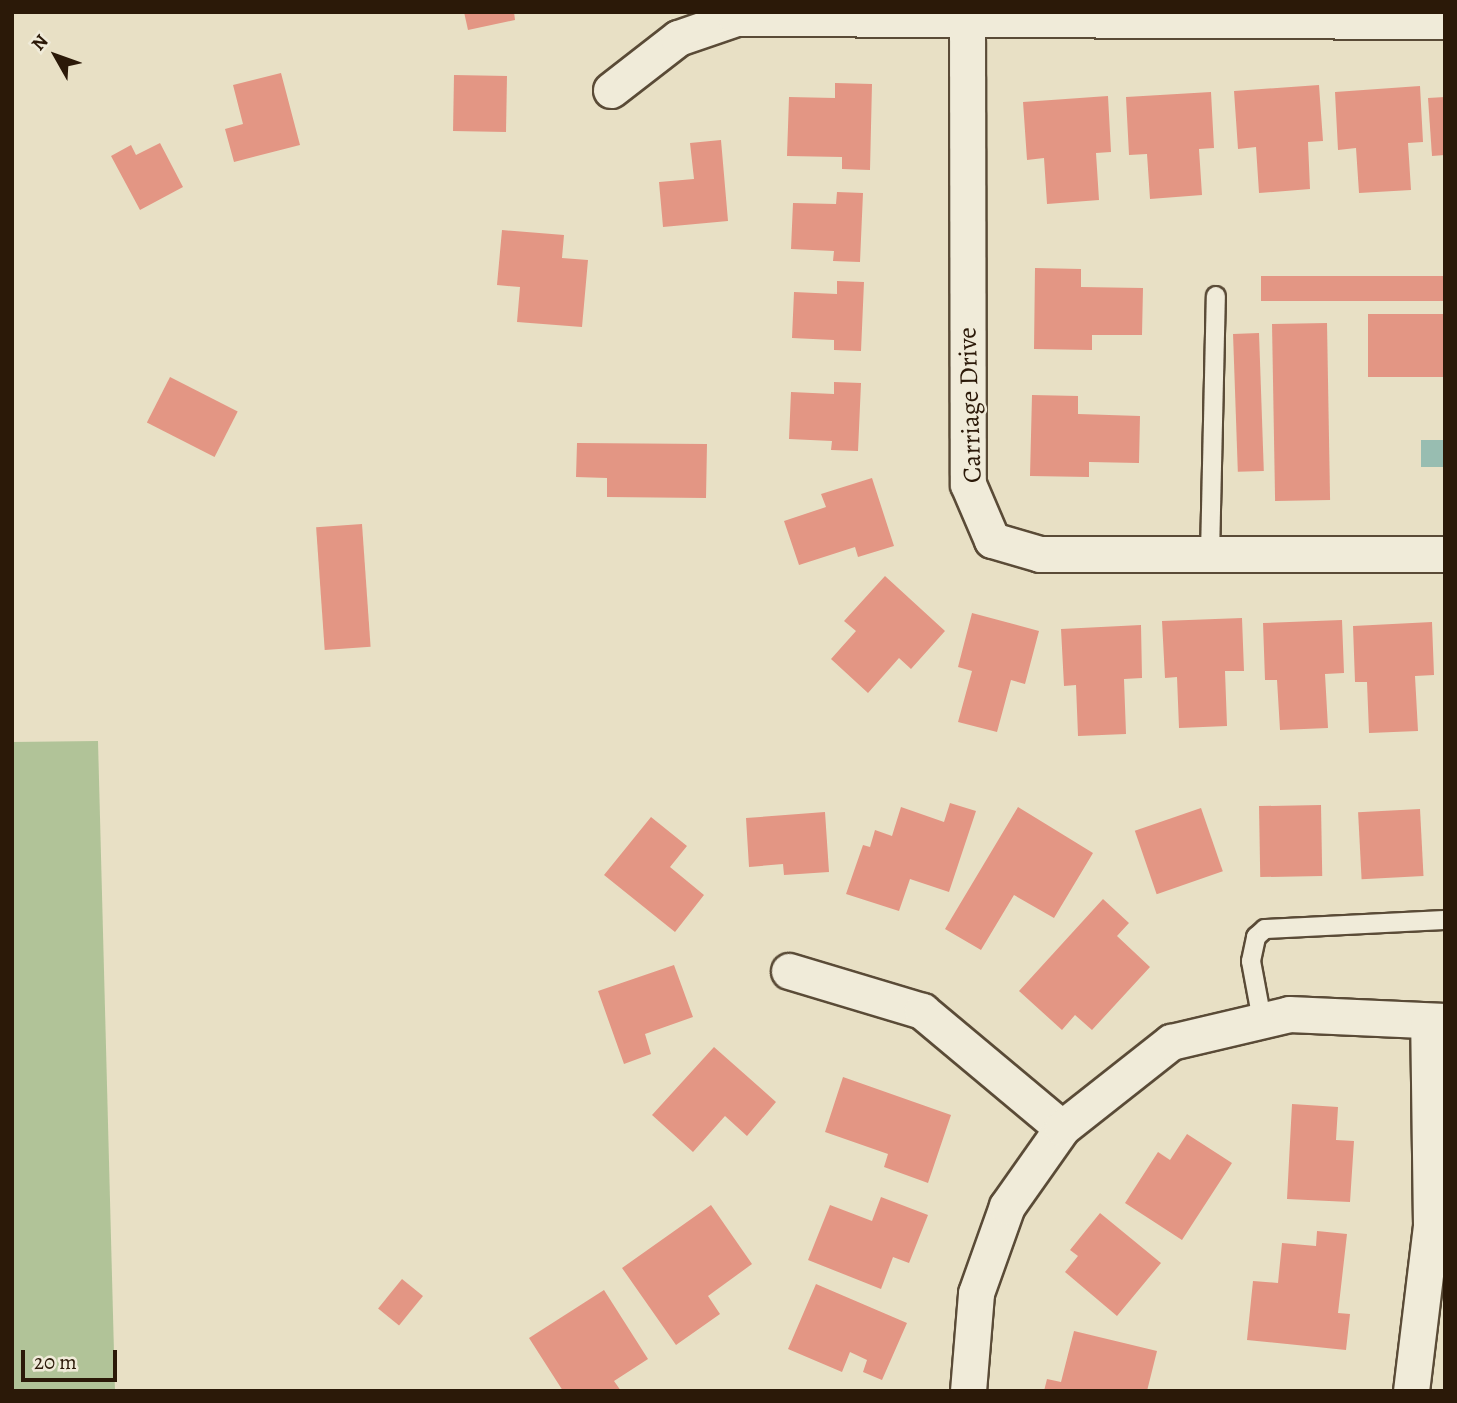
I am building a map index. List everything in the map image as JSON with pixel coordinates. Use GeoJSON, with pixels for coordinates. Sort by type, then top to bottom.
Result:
{"type":"FeatureCollection","features":[{"type":"Feature","properties":{"kind":"street"},"geometry":{"type":"LineString","coordinates":[[611,90],[678,38],[736,18],[1445,21]]}},
{"type":"Feature","properties":{"kind":"street","name":"Carriage Drive"},"geometry":{"type":"LineString","coordinates":[[967,21],[968,484],[992,540],[1040,554],[1445,554]]}},
{"type":"Feature","properties":{"kind":"street"},"geometry":{"type":"LineString","coordinates":[[789,971],[922,1011],[1062,1128]]}},
{"type":"Feature","properties":{"kind":"street"},"geometry":{"type":"LineString","coordinates":[[968,1391],[976,1293],[1007,1206],[1062,1128],[1171,1042],[1289,1014],[1436,1022],[1431,1225],[1411,1391]]}},
{"type":"Feature","properties":{"kind":"lane"},"geometry":{"type":"LineString","coordinates":[[1210,554],[1216,296]]}},
{"type":"Feature","properties":{"kind":"lane"},"geometry":{"type":"LineString","coordinates":[[1262,1020],[1251,961],[1256,937],[1265,929],[1445,920]]}},
{"type":"Feature","properties":{"kind":"green space"},"geometry":{"type":"Polygon","coordinates":[[[98,741],[115,1391],[12,1391],[12,742],[98,741]]]}},
{"type":"Feature","properties":{"kind":"water"},"geometry":{"type":"Polygon","coordinates":[[[1421,440],[1445,440],[1445,467],[1421,467],[1421,440]]]}},
{"type":"Feature","properties":{"kind":"building"},"geometry":{"type":"Polygon","coordinates":[[[464,12],[514,12],[515,20],[468,30],[464,12]]]}},
{"type":"Feature","properties":{"kind":"building"},"geometry":{"type":"Polygon","coordinates":[[[281,73],[300,145],[234,162],[225,129],[243,124],[233,85],[281,73]]]}},
{"type":"Feature","properties":{"kind":"building"},"geometry":{"type":"Polygon","coordinates":[[[454,75],[507,76],[506,132],[453,131],[454,75]]]}},
{"type":"Feature","properties":{"kind":"building"},"geometry":{"type":"Polygon","coordinates":[[[835,83],[872,84],[870,170],[842,169],[842,157],[787,156],[789,97],[835,98],[835,83]]]}},
{"type":"Feature","properties":{"kind":"building"},"geometry":{"type":"Polygon","coordinates":[[[1319,85],[1323,141],[1308,142],[1310,189],[1259,193],[1256,147],[1238,149],[1234,91],[1319,85]]]}},
{"type":"Feature","properties":{"kind":"building"},"geometry":{"type":"Polygon","coordinates":[[[1420,86],[1423,142],[1408,143],[1411,190],[1359,193],[1356,148],[1338,150],[1335,92],[1420,86]]]}},
{"type":"Feature","properties":{"kind":"building"},"geometry":{"type":"Polygon","coordinates":[[[1211,92],[1214,148],[1199,149],[1202,195],[1150,199],[1147,154],[1129,155],[1126,97],[1211,92]]]}},
{"type":"Feature","properties":{"kind":"building"},"geometry":{"type":"Polygon","coordinates":[[[1108,96],[1111,152],[1096,153],[1099,200],[1047,204],[1044,158],[1027,160],[1023,102],[1108,96]]]}},
{"type":"Feature","properties":{"kind":"building"},"geometry":{"type":"Polygon","coordinates":[[[1445,97],[1445,155],[1432,156],[1428,98],[1445,97]]]}},
{"type":"Feature","properties":{"kind":"building"},"geometry":{"type":"Polygon","coordinates":[[[721,140],[728,221],[663,227],[659,182],[694,179],[690,143],[721,140]]]}},
{"type":"Feature","properties":{"kind":"building"},"geometry":{"type":"Polygon","coordinates":[[[160,143],[183,187],[140,210],[111,156],[131,145],[136,155],[160,143]]]}},
{"type":"Feature","properties":{"kind":"building"},"geometry":{"type":"Polygon","coordinates":[[[837,192],[863,193],[860,262],[833,261],[834,251],[791,249],[793,203],[836,204],[837,192]]]}},
{"type":"Feature","properties":{"kind":"building"},"geometry":{"type":"Polygon","coordinates":[[[502,230],[564,235],[562,258],[588,260],[582,327],[517,322],[520,287],[497,285],[502,230]]]}},
{"type":"Feature","properties":{"kind":"building"},"geometry":{"type":"Polygon","coordinates":[[[1035,268],[1081,269],[1081,287],[1143,288],[1142,335],[1092,335],[1092,350],[1034,349],[1035,268]]]}},
{"type":"Feature","properties":{"kind":"building"},"geometry":{"type":"Polygon","coordinates":[[[1261,276],[1445,276],[1445,301],[1261,301],[1261,276]]]}},
{"type":"Feature","properties":{"kind":"building"},"geometry":{"type":"Polygon","coordinates":[[[837,281],[864,282],[861,351],[834,350],[834,340],[792,338],[794,292],[837,294],[837,281]]]}},
{"type":"Feature","properties":{"kind":"building"},"geometry":{"type":"Polygon","coordinates":[[[1368,314],[1445,314],[1445,377],[1368,377],[1368,314]]]}},
{"type":"Feature","properties":{"kind":"building"},"geometry":{"type":"Polygon","coordinates":[[[1327,323],[1330,500],[1275,501],[1272,324],[1327,323]]]}},
{"type":"Feature","properties":{"kind":"building"},"geometry":{"type":"Polygon","coordinates":[[[1259,333],[1264,471],[1238,472],[1233,334],[1259,333]]]}},
{"type":"Feature","properties":{"kind":"building"},"geometry":{"type":"Polygon","coordinates":[[[170,377],[238,412],[215,457],[147,422],[170,377]]]}},
{"type":"Feature","properties":{"kind":"building"},"geometry":{"type":"Polygon","coordinates":[[[834,382],[861,383],[858,451],[831,450],[832,441],[789,439],[791,392],[834,394],[834,382]]]}},
{"type":"Feature","properties":{"kind":"building"},"geometry":{"type":"Polygon","coordinates":[[[1032,395],[1078,396],[1078,414],[1140,416],[1139,463],[1089,462],[1089,477],[1030,476],[1032,395]]]}},
{"type":"Feature","properties":{"kind":"building"},"geometry":{"type":"Polygon","coordinates":[[[577,443],[707,444],[706,498],[607,497],[607,478],[576,477],[577,443]]]}},
{"type":"Feature","properties":{"kind":"building"},"geometry":{"type":"Polygon","coordinates":[[[872,478],[894,546],[858,557],[855,547],[799,565],[784,521],[826,507],[821,494],[872,478]]]}},
{"type":"Feature","properties":{"kind":"building"},"geometry":{"type":"Polygon","coordinates":[[[362,524],[371,647],[325,650],[316,527],[362,524]]]}},
{"type":"Feature","properties":{"kind":"building"},"geometry":{"type":"Polygon","coordinates":[[[885,576],[945,631],[911,669],[899,658],[868,693],[831,659],[856,631],[844,621],[885,576]]]}},
{"type":"Feature","properties":{"kind":"building"},"geometry":{"type":"Polygon","coordinates":[[[972,613],[1039,631],[1025,684],[1011,680],[997,732],[958,722],[972,671],[958,667],[972,613]]]}},
{"type":"Feature","properties":{"kind":"building"},"geometry":{"type":"Polygon","coordinates":[[[1242,618],[1244,671],[1225,671],[1227,726],[1179,728],[1177,677],[1165,678],[1162,621],[1242,618]]]}},
{"type":"Feature","properties":{"kind":"building"},"geometry":{"type":"Polygon","coordinates":[[[1342,620],[1344,673],[1325,674],[1328,728],[1280,730],[1277,680],[1265,680],[1263,623],[1342,620]]]}},
{"type":"Feature","properties":{"kind":"building"},"geometry":{"type":"Polygon","coordinates":[[[1432,622],[1434,675],[1415,676],[1418,731],[1369,733],[1367,682],[1355,682],[1353,626],[1432,622]]]}},
{"type":"Feature","properties":{"kind":"building"},"geometry":{"type":"Polygon","coordinates":[[[1141,625],[1142,678],[1124,679],[1126,734],[1078,736],[1076,685],[1064,686],[1061,629],[1141,625]]]}},
{"type":"Feature","properties":{"kind":"building"},"geometry":{"type":"Polygon","coordinates":[[[950,803],[976,811],[949,892],[910,879],[899,911],[846,894],[863,845],[870,847],[875,830],[892,836],[901,807],[944,822],[950,803]]]}},
{"type":"Feature","properties":{"kind":"building"},"geometry":{"type":"Polygon","coordinates":[[[1321,805],[1322,876],[1260,877],[1259,806],[1321,805]]]}},
{"type":"Feature","properties":{"kind":"building"},"geometry":{"type":"Polygon","coordinates":[[[1018,807],[1093,853],[1054,918],[1014,895],[981,950],[945,929],[1018,807]]]}},
{"type":"Feature","properties":{"kind":"building"},"geometry":{"type":"Polygon","coordinates":[[[1201,808],[1223,871],[1157,894],[1135,831],[1201,808]]]}},
{"type":"Feature","properties":{"kind":"building"},"geometry":{"type":"Polygon","coordinates":[[[1420,809],[1424,876],[1362,879],[1358,812],[1420,809]]]}},
{"type":"Feature","properties":{"kind":"building"},"geometry":{"type":"Polygon","coordinates":[[[825,812],[829,872],[784,875],[783,864],[749,867],[746,818],[825,812]]]}},
{"type":"Feature","properties":{"kind":"building"},"geometry":{"type":"Polygon","coordinates":[[[651,817],[687,846],[670,867],[704,895],[675,932],[604,875],[651,817]]]}},
{"type":"Feature","properties":{"kind":"building"},"geometry":{"type":"Polygon","coordinates":[[[1103,899],[1129,923],[1117,936],[1150,967],[1092,1030],[1075,1015],[1062,1030],[1019,991],[1103,899]]]}},
{"type":"Feature","properties":{"kind":"building"},"geometry":{"type":"Polygon","coordinates":[[[674,965],[693,1017],[645,1034],[651,1054],[624,1064],[598,991],[674,965]]]}},
{"type":"Feature","properties":{"kind":"building"},"geometry":{"type":"Polygon","coordinates":[[[714,1047],[776,1102],[747,1136],[725,1116],[693,1152],[652,1115],[714,1047]]]}},
{"type":"Feature","properties":{"kind":"building"},"geometry":{"type":"Polygon","coordinates":[[[843,1077],[951,1115],[928,1183],[884,1167],[888,1154],[825,1132],[843,1077]]]}},
{"type":"Feature","properties":{"kind":"building"},"geometry":{"type":"Polygon","coordinates":[[[1292,1104],[1338,1107],[1336,1140],[1354,1141],[1350,1202],[1287,1199],[1292,1104]]]}},
{"type":"Feature","properties":{"kind":"building"},"geometry":{"type":"Polygon","coordinates":[[[1187,1134],[1232,1163],[1182,1240],[1125,1203],[1158,1152],[1170,1160],[1187,1134]]]}},
{"type":"Feature","properties":{"kind":"building"},"geometry":{"type":"Polygon","coordinates":[[[881,1197],[928,1215],[909,1263],[893,1257],[881,1289],[808,1260],[830,1205],[872,1221],[881,1197]]]}},
{"type":"Feature","properties":{"kind":"building"},"geometry":{"type":"Polygon","coordinates":[[[711,1205],[752,1264],[708,1296],[720,1314],[676,1345],[622,1268],[711,1205]]]}},
{"type":"Feature","properties":{"kind":"building"},"geometry":{"type":"Polygon","coordinates":[[[1100,1213],[1161,1263],[1117,1316],[1065,1272],[1078,1256],[1070,1250],[1100,1213]]]}},
{"type":"Feature","properties":{"kind":"building"},"geometry":{"type":"Polygon","coordinates":[[[1317,1231],[1347,1234],[1338,1313],[1350,1314],[1346,1350],[1247,1340],[1253,1281],[1278,1283],[1282,1243],[1316,1246],[1317,1231]]]}},
{"type":"Feature","properties":{"kind":"building"},"geometry":{"type":"Polygon","coordinates":[[[402,1279],[423,1296],[399,1326],[378,1309],[402,1279]]]}},
{"type":"Feature","properties":{"kind":"building"},"geometry":{"type":"Polygon","coordinates":[[[816,1284],[907,1323],[882,1380],[863,1372],[867,1360],[850,1352],[842,1372],[788,1349],[816,1284]]]}},
{"type":"Feature","properties":{"kind":"building"},"geometry":{"type":"Polygon","coordinates":[[[604,1290],[648,1359],[614,1381],[621,1391],[563,1391],[529,1338],[604,1290]]]}},
{"type":"Feature","properties":{"kind":"building"},"geometry":{"type":"Polygon","coordinates":[[[1074,1331],[1157,1351],[1147,1391],[1044,1391],[1047,1379],[1061,1382],[1074,1331]]]}}]}
